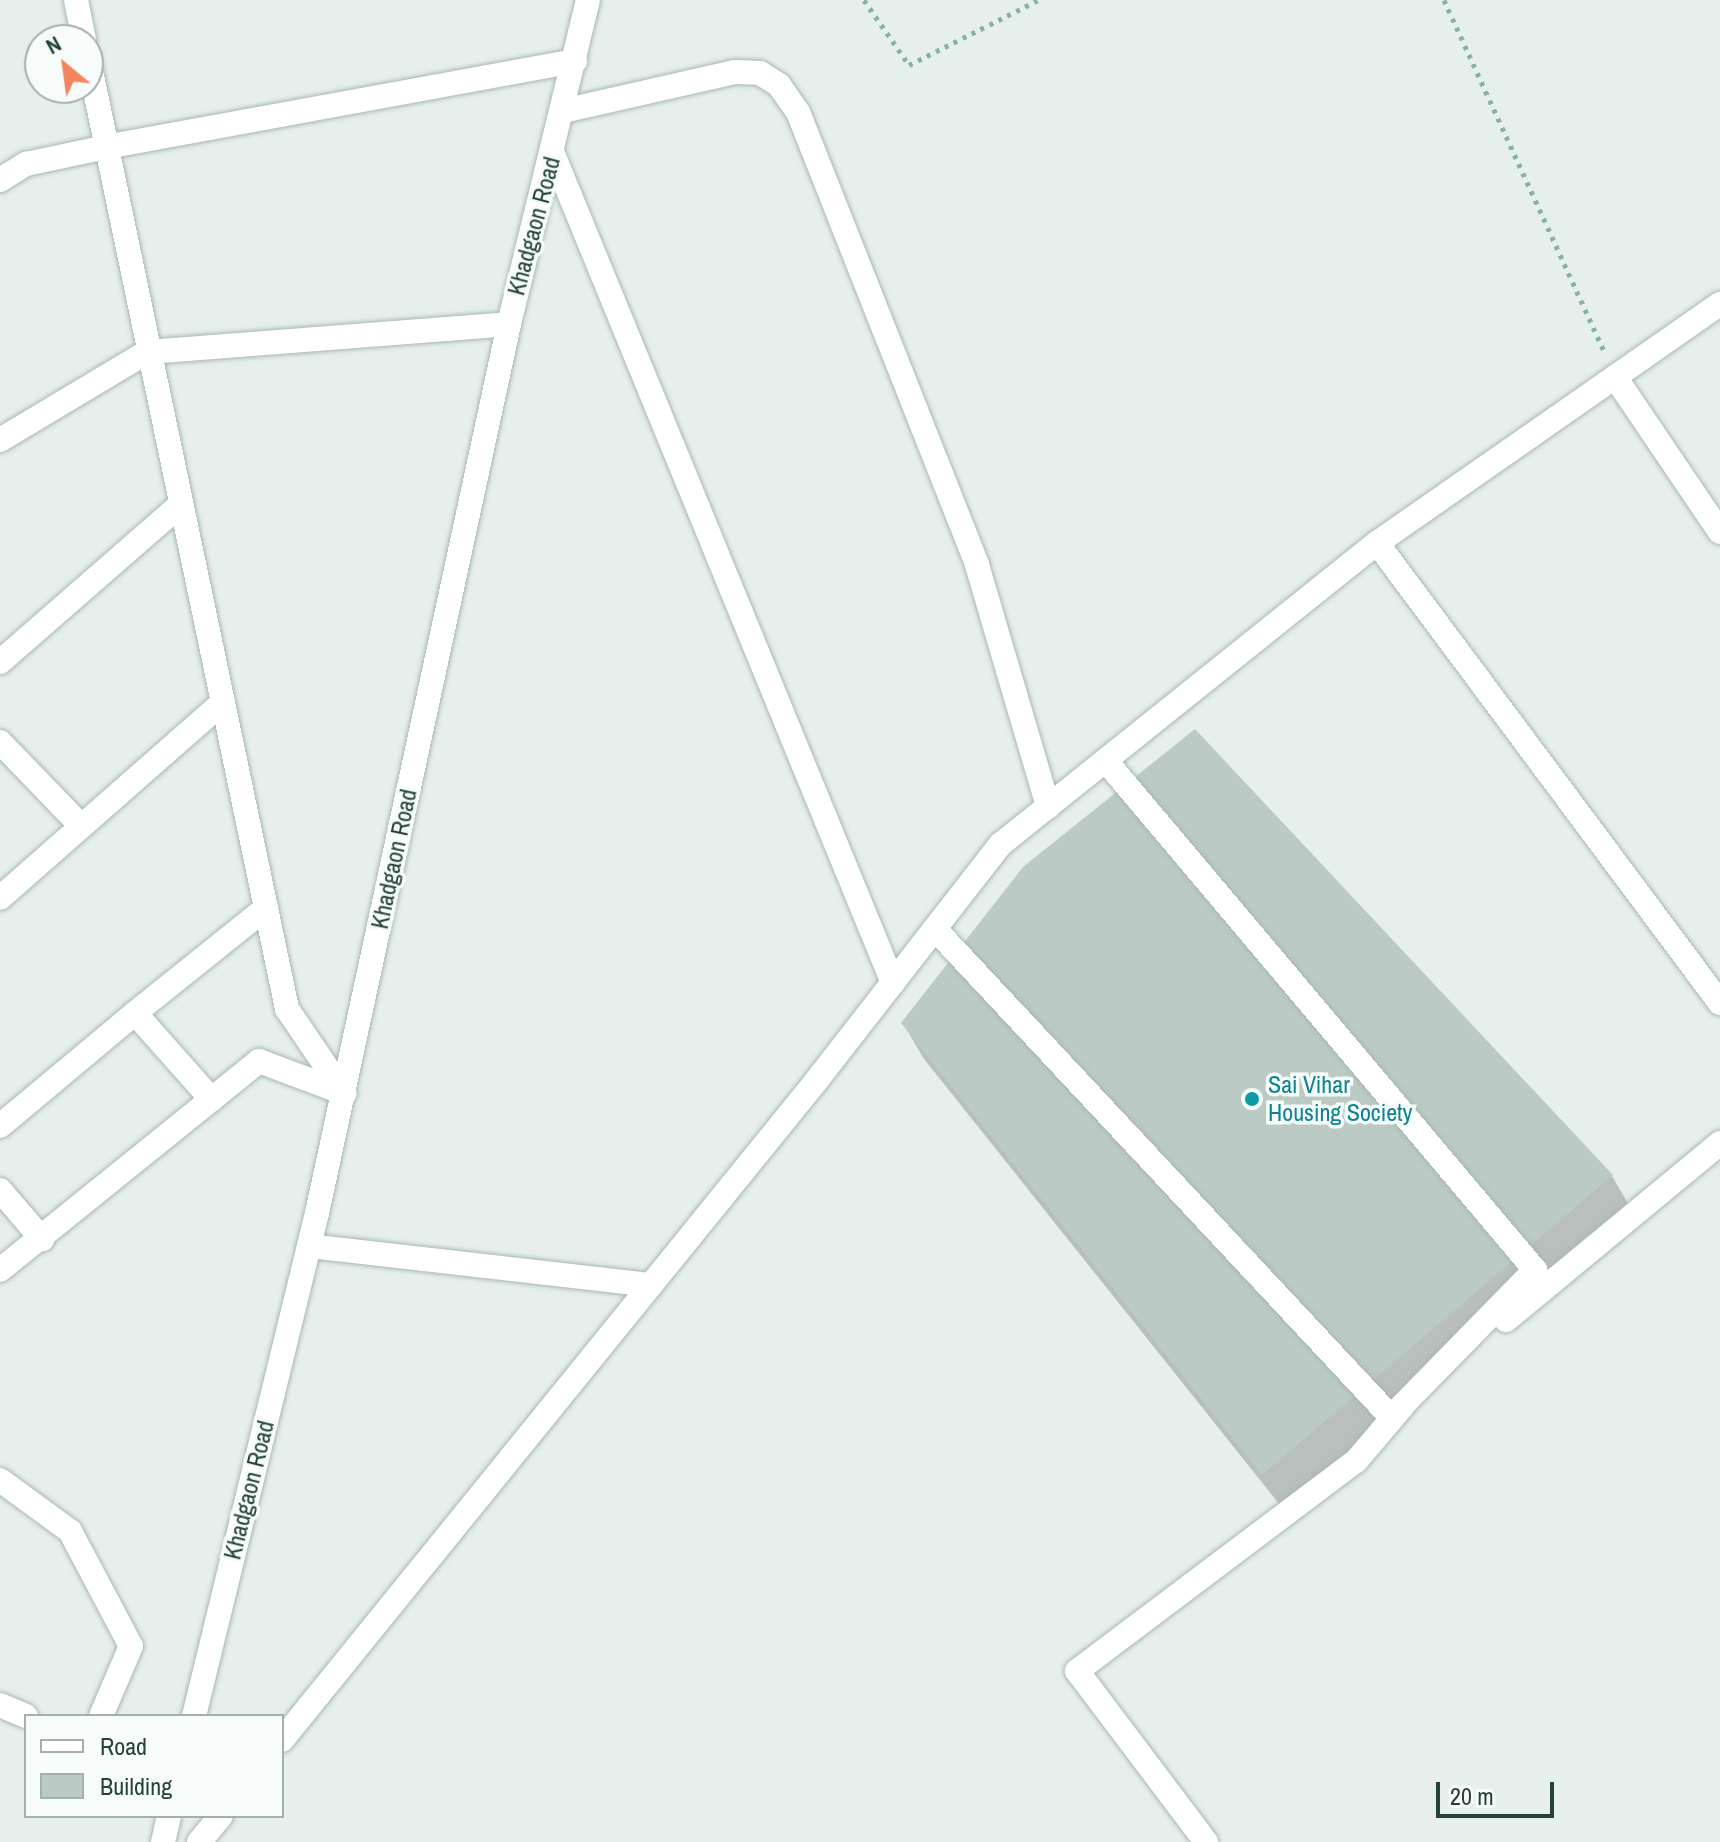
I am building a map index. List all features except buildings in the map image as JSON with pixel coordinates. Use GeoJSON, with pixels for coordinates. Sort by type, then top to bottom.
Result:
{"type":"FeatureCollection","features":[{"type":"Feature","properties":{"kind":"street"},"geometry":{"type":"LineString","coordinates":[[76,0],[81,24]]}},
{"type":"Feature","properties":{"kind":"street","name":"Khadgaon Road"},"geometry":{"type":"LineString","coordinates":[[194,1714],[309,1246],[509,324],[553,154],[588,0]]}},
{"type":"Feature","properties":{"kind":"street"},"geometry":{"type":"LineString","coordinates":[[0,180],[26,164],[106,147],[575,61]]}},
{"type":"Feature","properties":{"kind":"street"},"geometry":{"type":"LineString","coordinates":[[563,111],[735,72],[760,73],[779,85],[798,112],[977,565],[1048,807]]}},
{"type":"Feature","properties":{"kind":"street"},"geometry":{"type":"LineString","coordinates":[[97,104],[287,1009],[344,1093]]}},
{"type":"Feature","properties":{"kind":"street"},"geometry":{"type":"LineString","coordinates":[[553,154],[893,983]]}},
{"type":"Feature","properties":{"kind":"street"},"geometry":{"type":"LineString","coordinates":[[284,1738],[651,1285],[1001,844],[1377,543],[1720,304]]}},
{"type":"Feature","properties":{"kind":"street"},"geometry":{"type":"LineString","coordinates":[[0,440],[147,352],[509,324]]}},
{"type":"Feature","properties":{"kind":"street"},"geometry":{"type":"LineString","coordinates":[[1615,377],[1720,532]]}},
{"type":"Feature","properties":{"kind":"street"},"geometry":{"type":"LineString","coordinates":[[0,662],[181,504]]}},
{"type":"Feature","properties":{"kind":"street"},"geometry":{"type":"LineString","coordinates":[[1377,543],[1720,1003]]}},
{"type":"Feature","properties":{"kind":"street"},"geometry":{"type":"LineString","coordinates":[[0,898],[223,702]]}},
{"type":"Feature","properties":{"kind":"street"},"geometry":{"type":"LineString","coordinates":[[0,742],[81,826]]}},
{"type":"Feature","properties":{"kind":"street"},"geometry":{"type":"LineString","coordinates":[[1106,761],[1535,1270],[1391,1417],[1356,1461],[1077,1671],[1206,1842]]}},
{"type":"Feature","properties":{"kind":"street"},"geometry":{"type":"LineString","coordinates":[[0,1126],[266,908]]}},
{"type":"Feature","properties":{"kind":"street"},"geometry":{"type":"LineString","coordinates":[[935,929],[1391,1417]]}},
{"type":"Feature","properties":{"kind":"street"},"geometry":{"type":"LineString","coordinates":[[135,1013],[212,1100]]}},
{"type":"Feature","properties":{"kind":"street"},"geometry":{"type":"LineString","coordinates":[[0,1270],[259,1061],[344,1093]]}},
{"type":"Feature","properties":{"kind":"street"},"geometry":{"type":"LineString","coordinates":[[1391,1417],[1720,1143]]}},
{"type":"Feature","properties":{"kind":"street"},"geometry":{"type":"LineString","coordinates":[[0,1190],[42,1239]]}},
{"type":"Feature","properties":{"kind":"street"},"geometry":{"type":"LineString","coordinates":[[309,1246],[651,1285]]}},
{"type":"Feature","properties":{"kind":"street"},"geometry":{"type":"LineString","coordinates":[[0,1480],[70,1531],[131,1646],[102,1714]]}},
{"type":"Feature","properties":{"kind":"street"},"geometry":{"type":"LineString","coordinates":[[0,1705],[24,1715]]}},
{"type":"Feature","properties":{"kind":"street"},"geometry":{"type":"LineString","coordinates":[[163,1842],[169,1818]]}},
{"type":"Feature","properties":{"kind":"street"},"geometry":{"type":"LineString","coordinates":[[199,1842],[219,1818]]}},
{"type":"Feature","properties":{"kind":"path"},"geometry":{"type":"LineString","coordinates":[[864,0],[909,65],[1038,0]]}},
{"type":"Feature","properties":{"kind":"path"},"geometry":{"type":"LineString","coordinates":[[1444,0],[1615,377]]}},
{"type":"Feature","properties":{"kind":"place","name":"Sai Vihar Housing Society"},"geometry":{"type":"Point","coordinates":[1252,1099]}}]}
